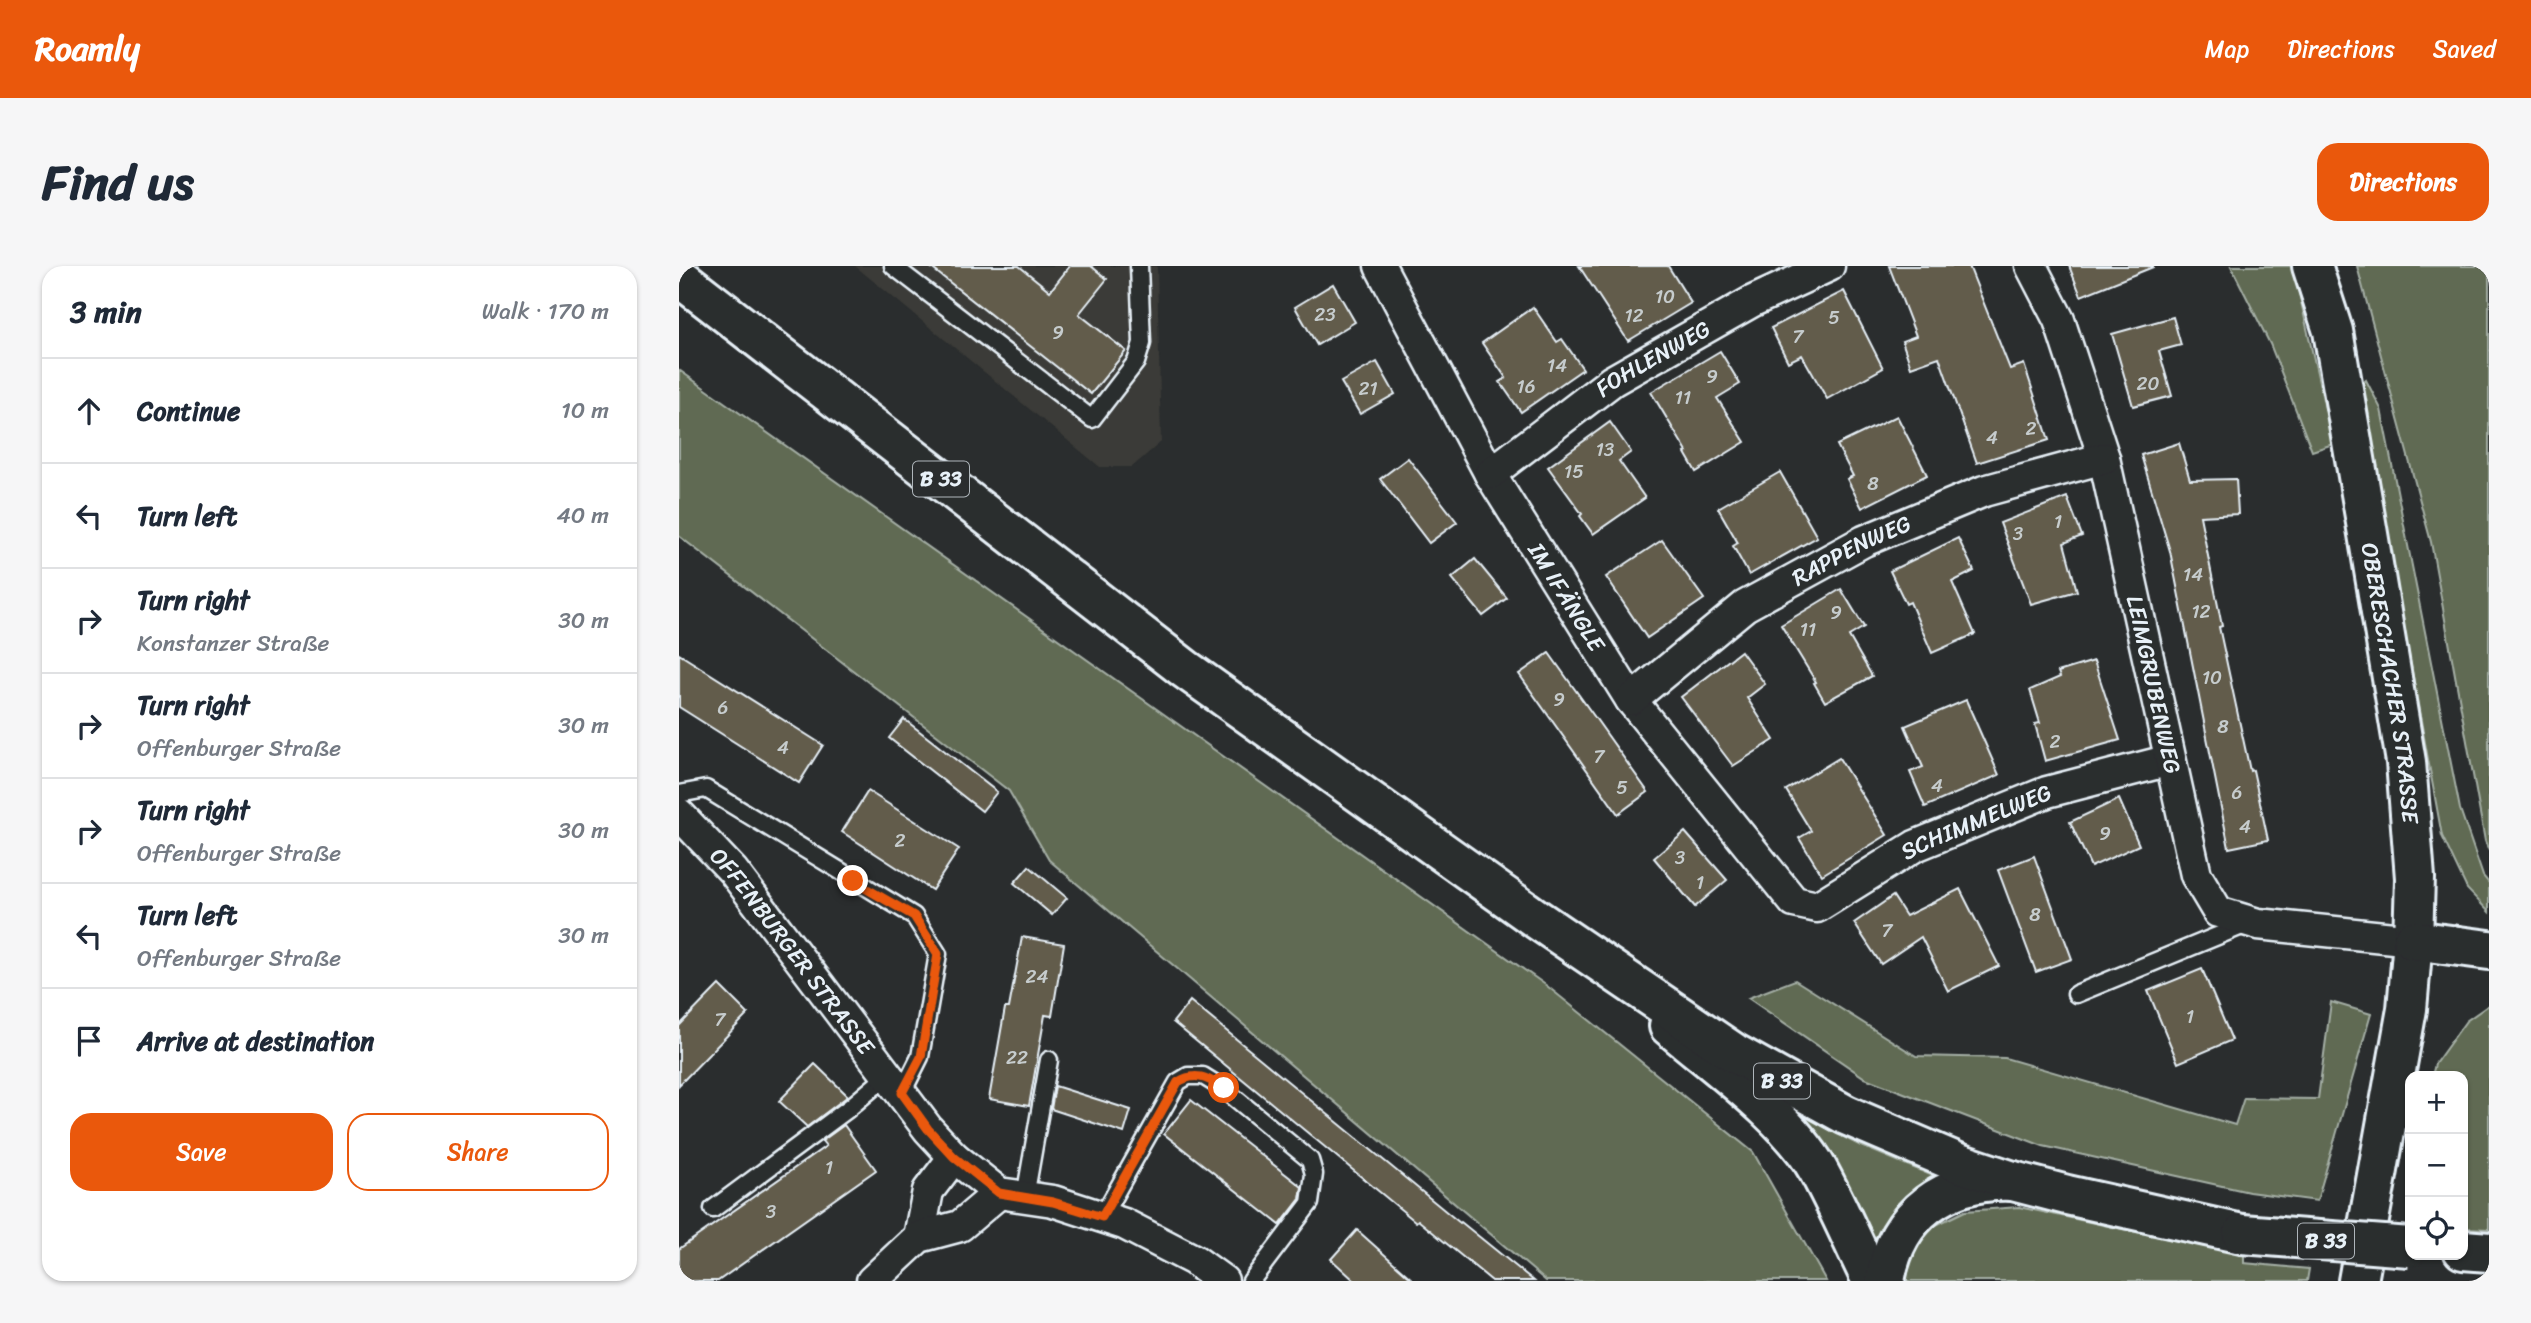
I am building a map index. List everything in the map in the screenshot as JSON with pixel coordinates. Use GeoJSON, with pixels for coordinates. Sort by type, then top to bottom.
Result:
{"type":"FeatureCollection","features":[{"type":"Feature","properties":{"kind":"main road","name":"OBERESCHACHER STRASSE"},"geometry":{"type":"LineString","coordinates":[[2312,266],[2333,331],[2406,762],[2415,878],[2407,1009],[2358,1281]]}},
{"type":"Feature","properties":{"kind":"main road","name":"B 33"},"geometry":{"type":"LineString","coordinates":[[679,277],[1185,669],[1572,943],[1734,1053],[1789,1085],[1900,1140],[2013,1181],[2121,1209],[2242,1234],[2405,1247]]}},
{"type":"Feature","properties":{"kind":"main road"},"geometry":{"type":"LineString","coordinates":[[2413,940],[2489,950]]}},
{"type":"Feature","properties":{"kind":"main road"},"geometry":{"type":"LineString","coordinates":[[1572,943],[1724,1072],[1796,1139],[1818,1170],[1872,1281]]}},
{"type":"Feature","properties":{"kind":"main road"},"geometry":{"type":"LineString","coordinates":[[1885,1281],[1887,1265],[1905,1227],[1934,1199],[1952,1189],[1972,1183],[2013,1181]]}},
{"type":"Feature","properties":{"kind":"street","name":"IM IFÄNGLE"},"geometry":{"type":"LineString","coordinates":[[1380,266],[1490,474],[1631,701],[1794,902]]}},
{"type":"Feature","properties":{"kind":"street","name":"FOHLENWEG"},"geometry":{"type":"LineString","coordinates":[[1490,474],[1612,381],[1753,301],[1829,266]]}},
{"type":"Feature","properties":{"kind":"street","name":"LEIMGRUBENWEG"},"geometry":{"type":"LineString","coordinates":[[2031,266],[2059,320],[2103,458],[2196,875],[2218,912],[2252,922],[2413,940]]}},
{"type":"Feature","properties":{"kind":"street","name":"RAPPENWEG"},"geometry":{"type":"LineString","coordinates":[[1631,701],[1745,606],[1864,541],[1984,491],[2103,458]]}},
{"type":"Feature","properties":{"kind":"street","name":"SCHIMMELWEG"},"geometry":{"type":"LineString","coordinates":[[1794,902],[1817,907],[1915,846],[2047,792],[2171,760]]}},
{"type":"Feature","properties":{"kind":"street","name":"OFFENBURGER STRASSE"},"geometry":{"type":"LineString","coordinates":[[679,814],[733,871],[928,1129],[954,1157],[1012,1195]]}},
{"type":"Feature","properties":{"kind":"street"},"geometry":{"type":"LineString","coordinates":[[919,1237],[927,1191],[954,1157]]}},
{"type":"Feature","properties":{"kind":"street"},"geometry":{"type":"LineString","coordinates":[[872,1281],[919,1237],[960,1226],[1012,1195],[1053,1202],[1124,1224],[1194,1260],[1223,1281]]}},
{"type":"Feature","properties":{"kind":"lane"},"geometry":{"type":"LineString","coordinates":[[893,266],[1091,419],[1136,362],[1142,343],[1139,266]]}},
{"type":"Feature","properties":{"kind":"lane"},"geometry":{"type":"LineString","coordinates":[[679,794],[706,789],[914,916],[938,954],[921,1057],[895,1084],[848,1109],[713,1209]]}},
{"type":"Feature","properties":{"kind":"lane"},"geometry":{"type":"LineString","coordinates":[[2076,994],[2252,922]]}},
{"type":"Feature","properties":{"kind":"lane"},"geometry":{"type":"LineString","coordinates":[[1012,1195],[1049,1059]]}},
{"type":"Feature","properties":{"kind":"lane"},"geometry":{"type":"LineString","coordinates":[[1102,1217],[1178,1082],[1188,1076],[1203,1076],[1224,1088],[1310,1160],[1314,1174],[1310,1203],[1251,1281]]}},
{"type":"Feature","properties":{"kind":"shaded area"},"geometry":{"type":"Polygon","coordinates":[[[855,266],[1157,266],[1161,442],[1132,467],[1100,467],[855,266]]]}},
{"type":"Feature","properties":{"kind":"green space"},"geometry":{"type":"Polygon","coordinates":[[[2231,266],[2293,266],[2333,444],[2312,451],[2270,344],[2231,266]]]}},
{"type":"Feature","properties":{"kind":"green space"},"geometry":{"type":"Polygon","coordinates":[[[2357,266],[2489,266],[2489,851],[2431,542],[2357,266]]]}},
{"type":"Feature","properties":{"kind":"green space"},"geometry":{"type":"Polygon","coordinates":[[[679,370],[1547,986],[1753,1152],[1826,1281],[1546,1281],[1049,860],[1009,791],[679,536],[679,370]]]}},
{"type":"Feature","properties":{"kind":"green space"},"geometry":{"type":"Polygon","coordinates":[[[2366,380],[2381,409],[2460,809],[2483,876],[2489,883],[2489,912],[2467,889],[2442,836],[2360,386],[2366,380]]]}},
{"type":"Feature","properties":{"kind":"green space"},"geometry":{"type":"Polygon","coordinates":[[[1795,980],[1916,1056],[2005,1058],[2235,1125],[2244,1098],[2318,1099],[2331,1002],[2371,1014],[2317,1201],[2249,1192],[2043,1146],[1865,1078],[1748,998],[1795,980]]]}},
{"type":"Feature","properties":{"kind":"green space"},"geometry":{"type":"Polygon","coordinates":[[[2489,1005],[2489,1229],[2468,1228],[2468,1071],[2433,1071],[2435,1064],[2466,1021],[2489,1005]]]}},
{"type":"Feature","properties":{"kind":"green space"},"geometry":{"type":"Polygon","coordinates":[[[1779,1103],[1857,1144],[1950,1183],[1879,1257],[1779,1103]]]}},
{"type":"Feature","properties":{"kind":"green space"},"geometry":{"type":"Polygon","coordinates":[[[2019,1207],[2244,1255],[2244,1263],[2309,1269],[2307,1281],[1906,1281],[1913,1249],[1936,1225],[1965,1211],[2019,1207]]]}},
{"type":"Feature","properties":{"kind":"building"},"geometry":{"type":"Polygon","coordinates":[[[929,266],[1019,266],[1050,291],[1070,266],[1091,266],[1107,279],[1079,314],[1126,351],[1091,394],[929,266]]]}},
{"type":"Feature","properties":{"kind":"building"},"geometry":{"type":"Polygon","coordinates":[[[1579,266],[1668,266],[1691,303],[1628,341],[1579,266]]]}},
{"type":"Feature","properties":{"kind":"building"},"geometry":{"type":"Polygon","coordinates":[[[1889,266],[1969,266],[2010,369],[2024,364],[2049,440],[1977,463],[1939,357],[1911,367],[1902,341],[1916,336],[1889,266]]]}},
{"type":"Feature","properties":{"kind":"building"},"geometry":{"type":"Polygon","coordinates":[[[2069,266],[2153,266],[2153,267],[2081,296],[2069,266]]]}},
{"type":"Feature","properties":{"kind":"building"},"geometry":{"type":"Polygon","coordinates":[[[1333,284],[1355,322],[1317,345],[1295,307],[1333,284]]]}},
{"type":"Feature","properties":{"kind":"building"},"geometry":{"type":"Polygon","coordinates":[[[1844,291],[1883,368],[1827,399],[1802,355],[1788,362],[1771,328],[1844,291]]]}},
{"type":"Feature","properties":{"kind":"building"},"geometry":{"type":"Polygon","coordinates":[[[1533,307],[1557,342],[1562,339],[1583,369],[1521,412],[1500,382],[1506,378],[1482,343],[1533,307]]]}},
{"type":"Feature","properties":{"kind":"building"},"geometry":{"type":"Polygon","coordinates":[[[2173,317],[2181,345],[2159,351],[2172,396],[2133,406],[2112,334],[2173,317]]]}},
{"type":"Feature","properties":{"kind":"building"},"geometry":{"type":"Polygon","coordinates":[[[1720,351],[1740,384],[1717,398],[1745,442],[1696,472],[1651,392],[1720,351]]]}},
{"type":"Feature","properties":{"kind":"building"},"geometry":{"type":"Polygon","coordinates":[[[1377,362],[1395,394],[1360,414],[1341,382],[1377,362]]]}},
{"type":"Feature","properties":{"kind":"building"},"geometry":{"type":"Polygon","coordinates":[[[1897,416],[1927,475],[1862,508],[1847,479],[1853,476],[1837,445],[1897,416]]]}},
{"type":"Feature","properties":{"kind":"building"},"geometry":{"type":"Polygon","coordinates":[[[1610,422],[1631,452],[1619,461],[1645,498],[1593,534],[1548,467],[1610,422]]]}},
{"type":"Feature","properties":{"kind":"building"},"geometry":{"type":"Polygon","coordinates":[[[2179,443],[2190,480],[2236,479],[2238,514],[2200,516],[2222,626],[2219,627],[2268,840],[2229,848],[2170,551],[2141,455],[2179,443]]]}},
{"type":"Feature","properties":{"kind":"building"},"geometry":{"type":"Polygon","coordinates":[[[1408,458],[1457,522],[1429,543],[1380,479],[1408,458]]]}},
{"type":"Feature","properties":{"kind":"building"},"geometry":{"type":"Polygon","coordinates":[[[1780,472],[1817,537],[1749,575],[1733,546],[1738,543],[1718,508],[1780,472]]]}},
{"type":"Feature","properties":{"kind":"building"},"geometry":{"type":"Polygon","coordinates":[[[2067,497],[2082,536],[2064,543],[2077,591],[2031,604],[2000,523],[2067,497]]]}},
{"type":"Feature","properties":{"kind":"building"},"geometry":{"type":"Polygon","coordinates":[[[1958,538],[1974,571],[1952,582],[1975,634],[1932,653],[1910,602],[1906,604],[1890,571],[1958,538]]]}},
{"type":"Feature","properties":{"kind":"building"},"geometry":{"type":"Polygon","coordinates":[[[1662,540],[1704,599],[1647,638],[1606,577],[1662,540]]]}},
{"type":"Feature","properties":{"kind":"building"},"geometry":{"type":"Polygon","coordinates":[[[1475,559],[1507,598],[1483,616],[1452,578],[1475,559]]]}},
{"type":"Feature","properties":{"kind":"building"},"geometry":{"type":"Polygon","coordinates":[[[1841,589],[1864,627],[1849,636],[1872,676],[1825,702],[1814,683],[1816,682],[1781,625],[1841,589]]]}},
{"type":"Feature","properties":{"kind":"building"},"geometry":{"type":"Polygon","coordinates":[[[1741,651],[1765,684],[1747,698],[1774,740],[1733,766],[1681,697],[1741,651]]]}},
{"type":"Feature","properties":{"kind":"building"},"geometry":{"type":"Polygon","coordinates":[[[1549,653],[1648,792],[1618,814],[1519,674],[1549,653]]]}},
{"type":"Feature","properties":{"kind":"building"},"geometry":{"type":"Polygon","coordinates":[[[679,654],[823,745],[799,783],[679,707],[679,654]]]}},
{"type":"Feature","properties":{"kind":"building"},"geometry":{"type":"Polygon","coordinates":[[[2094,661],[2120,740],[2045,761],[2035,724],[2040,723],[2030,690],[2060,677],[2058,672],[2094,661]]]}},
{"type":"Feature","properties":{"kind":"building"},"geometry":{"type":"Polygon","coordinates":[[[1966,700],[1999,775],[1925,807],[1910,772],[1923,767],[1905,726],[1966,700]]]}},
{"type":"Feature","properties":{"kind":"building"},"geometry":{"type":"Polygon","coordinates":[[[904,719],[997,792],[982,811],[889,738],[904,719]]]}},
{"type":"Feature","properties":{"kind":"building"},"geometry":{"type":"Polygon","coordinates":[[[1839,758],[1887,835],[1822,875],[1799,838],[1811,831],[1786,790],[1839,758]]]}},
{"type":"Feature","properties":{"kind":"building"},"geometry":{"type":"Polygon","coordinates":[[[868,791],[959,849],[932,890],[842,832],[868,791]]]}},
{"type":"Feature","properties":{"kind":"building"},"geometry":{"type":"Polygon","coordinates":[[[2119,799],[2139,845],[2091,867],[2070,822],[2119,799]]]}},
{"type":"Feature","properties":{"kind":"building"},"geometry":{"type":"Polygon","coordinates":[[[1685,832],[1727,880],[1695,907],[1654,858],[1685,832]]]}},
{"type":"Feature","properties":{"kind":"building"},"geometry":{"type":"Polygon","coordinates":[[[2034,856],[2072,959],[2036,972],[1998,870],[2034,856]]]}},
{"type":"Feature","properties":{"kind":"building"},"geometry":{"type":"Polygon","coordinates":[[[1029,866],[1067,898],[1052,915],[1014,883],[1029,866]]]}},
{"type":"Feature","properties":{"kind":"building"},"geometry":{"type":"Polygon","coordinates":[[[1960,889],[1999,966],[1948,991],[1921,937],[1881,964],[1854,923],[1893,896],[1906,916],[1960,889]]]}},
{"type":"Feature","properties":{"kind":"building"},"geometry":{"type":"Polygon","coordinates":[[[1022,937],[1064,944],[1052,1016],[1045,1015],[1029,1106],[989,1099],[1005,1008],[1009,1008],[1022,937]]]}},
{"type":"Feature","properties":{"kind":"building"},"geometry":{"type":"Polygon","coordinates":[[[2202,969],[2232,1040],[2178,1063],[2148,991],[2202,969]]]}},
{"type":"Feature","properties":{"kind":"building"},"geometry":{"type":"Polygon","coordinates":[[[719,985],[748,1014],[679,1085],[679,1026],[719,985]]]}},
{"type":"Feature","properties":{"kind":"building"},"geometry":{"type":"Polygon","coordinates":[[[1190,1001],[1534,1281],[1492,1281],[1418,1220],[1416,1222],[1173,1022],[1190,1001]]]}},
{"type":"Feature","properties":{"kind":"building"},"geometry":{"type":"Polygon","coordinates":[[[815,1064],[848,1096],[807,1127],[779,1101],[815,1064]]]}},
{"type":"Feature","properties":{"kind":"building"},"geometry":{"type":"Polygon","coordinates":[[[1055,1086],[1131,1110],[1124,1133],[1051,1109],[1055,1086]]]}},
{"type":"Feature","properties":{"kind":"building"},"geometry":{"type":"Polygon","coordinates":[[[1191,1100],[1302,1187],[1300,1199],[1280,1225],[1164,1134],[1191,1100]]]}},
{"type":"Feature","properties":{"kind":"building"},"geometry":{"type":"Polygon","coordinates":[[[844,1125],[876,1170],[718,1281],[679,1281],[679,1249],[826,1146],[822,1141],[844,1125]]]}},
{"type":"Feature","properties":{"kind":"building"},"geometry":{"type":"Polygon","coordinates":[[[1357,1230],[1414,1281],[1355,1281],[1331,1259],[1357,1230]]]}},
{"type":"Feature","properties":{"kind":"route"},"geometry":{"type":"LineString","coordinates":[[853,881],[914,916],[938,954],[921,1057],[902,1093],[928,1129],[954,1157],[999,1193],[1053,1202],[1102,1217],[1178,1082],[1188,1076],[1203,1076],[1224,1088]]}}]}
